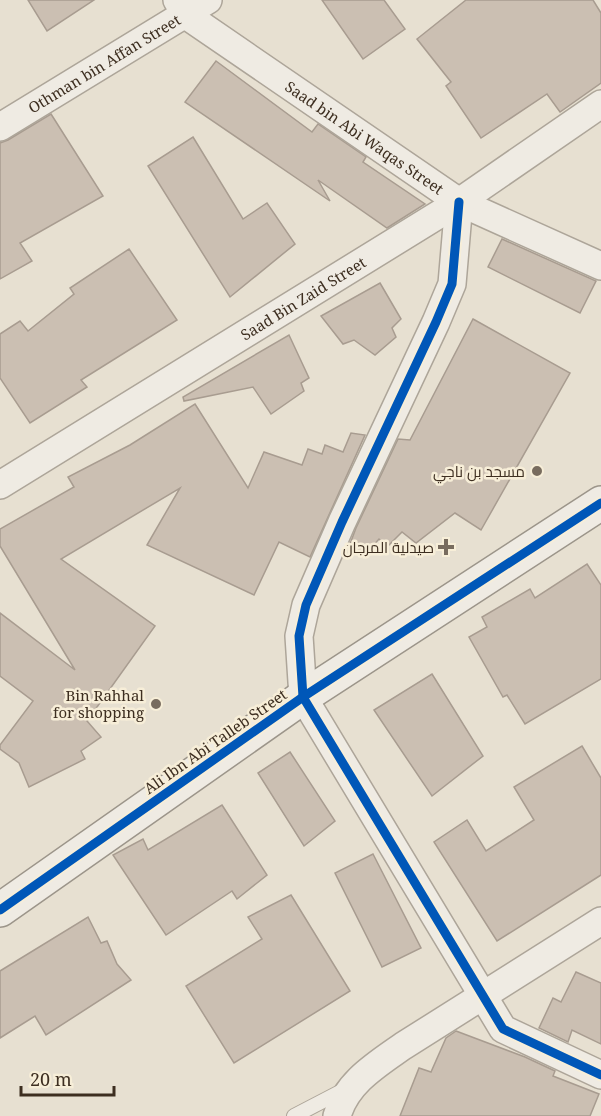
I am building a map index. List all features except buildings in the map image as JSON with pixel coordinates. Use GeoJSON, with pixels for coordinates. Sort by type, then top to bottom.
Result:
{"type":"FeatureCollection","features":[{"type":"Feature","properties":{"kind":"street","name":"Othman bin Affan Street"},"geometry":{"type":"LineString","coordinates":[[0,127],[181,8],[208,0]]}},
{"type":"Feature","properties":{"kind":"street","name":"Saad bin Abi Waqas Street"},"geometry":{"type":"LineString","coordinates":[[181,8],[459,202],[601,266]]}},
{"type":"Feature","properties":{"kind":"street","name":"Saad Bin Zaid Street"},"geometry":{"type":"LineString","coordinates":[[0,485],[459,202],[601,104]]}},
{"type":"Feature","properties":{"kind":"street"},"geometry":{"type":"LineString","coordinates":[[459,202],[452,284],[306,605],[299,636],[303,696],[503,1029],[601,1075]]}},
{"type":"Feature","properties":{"kind":"street","name":"Ali Ibn Abi Talleb Street"},"geometry":{"type":"LineString","coordinates":[[0,910],[303,696],[601,503]]}},
{"type":"Feature","properties":{"kind":"street"},"geometry":{"type":"LineString","coordinates":[[337,1116],[351,1087],[403,1046],[601,921]]}},
{"type":"Feature","properties":{"kind":"lane"},"geometry":{"type":"LineString","coordinates":[[294,1116],[351,1087]]}},
{"type":"Feature","properties":{"kind":"cycle path"},"geometry":{"type":"LineString","coordinates":[[459,202],[452,284],[306,605],[299,636],[303,697],[503,1029],[601,1075]]}},
{"type":"Feature","properties":{"kind":"cycle path"},"geometry":{"type":"LineString","coordinates":[[0,910],[303,697],[601,503]]}},
{"type":"Feature","properties":{"kind":"place","name":"مسجد بن ناجي"},"geometry":{"type":"Point","coordinates":[537,471]}},
{"type":"Feature","properties":{"kind":"place","name":"صيدلية المرجان"},"geometry":{"type":"Point","coordinates":[446,547]}},
{"type":"Feature","properties":{"kind":"place","name":"Bin Rahhal for shopping"},"geometry":{"type":"Point","coordinates":[156,704]}}]}
